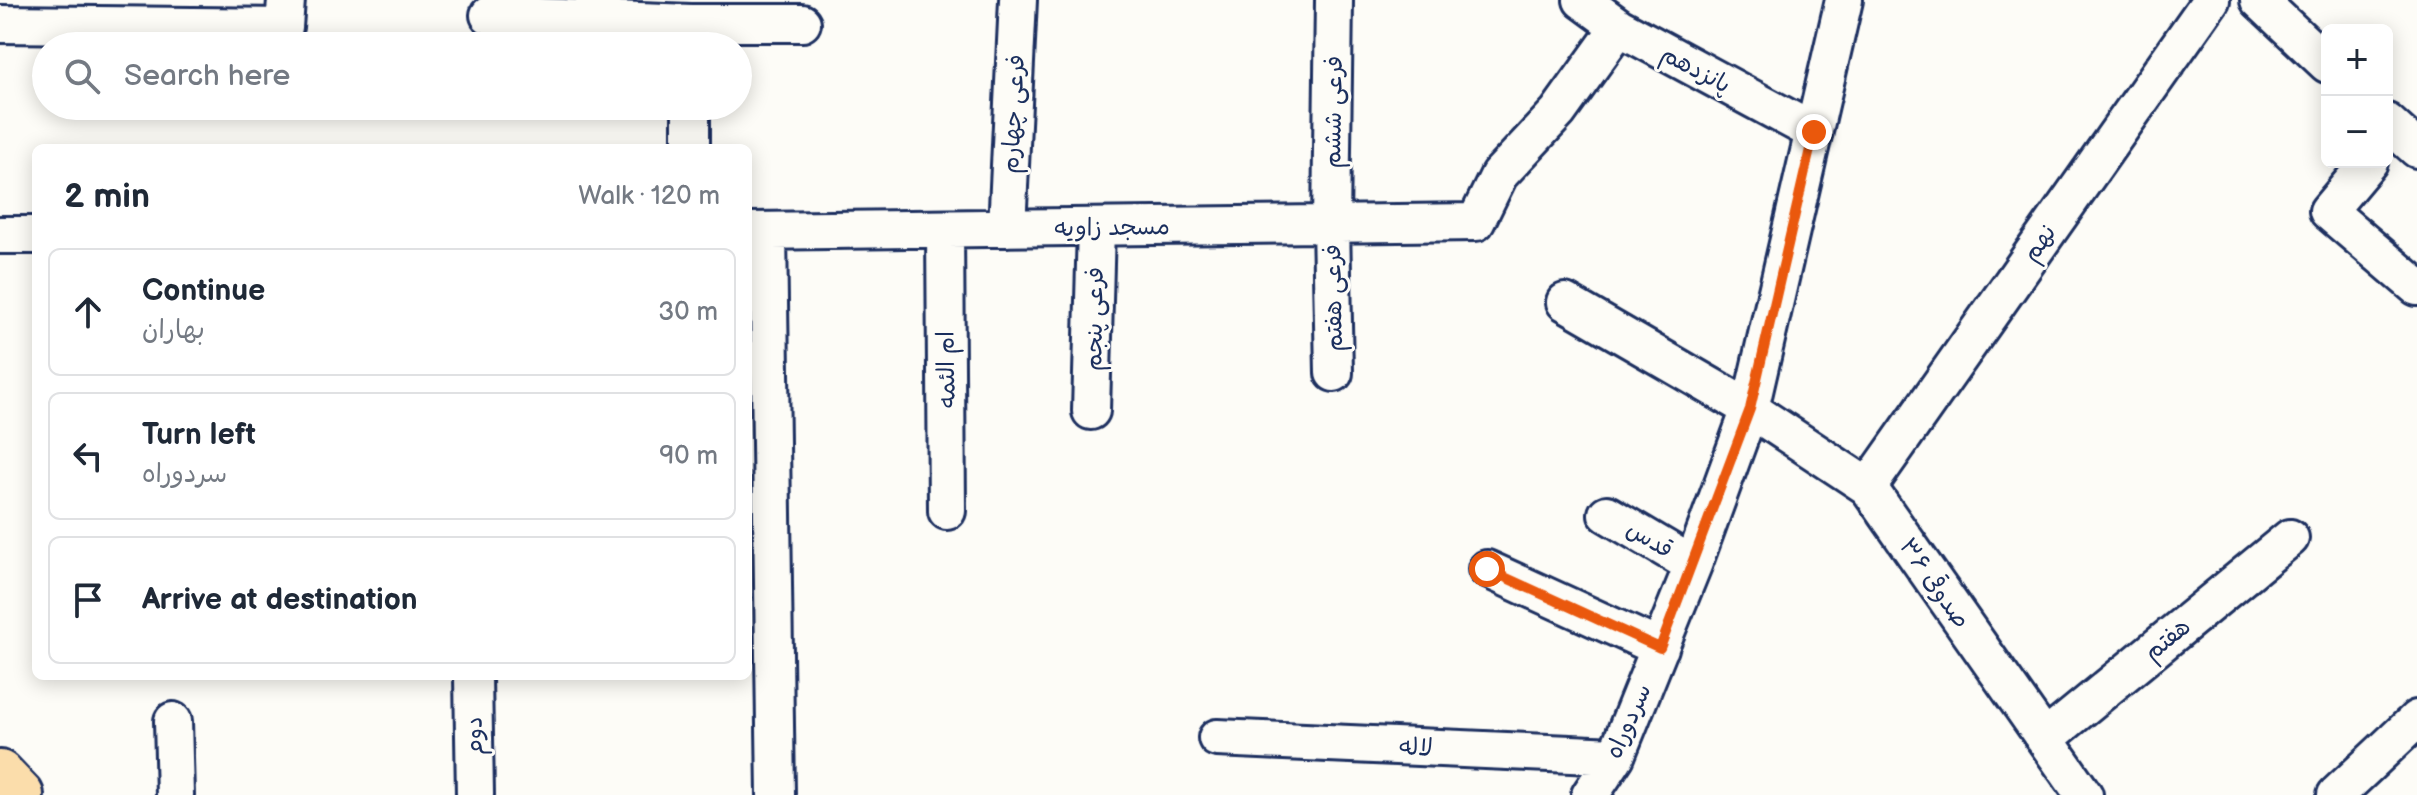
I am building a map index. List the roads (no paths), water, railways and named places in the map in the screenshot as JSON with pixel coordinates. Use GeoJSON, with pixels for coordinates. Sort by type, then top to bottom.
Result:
{"type":"FeatureCollection","features":[{"type":"Feature","properties":{"kind":"main road"},"geometry":{"type":"LineString","coordinates":[[0,773],[21,795]]}},
{"type":"Feature","properties":{"kind":"street"},"geometry":{"type":"LineString","coordinates":[[0,24],[284,27],[286,0]]}},
{"type":"Feature","properties":{"kind":"street","name":"فرعی چهارم"},"geometry":{"type":"LineString","coordinates":[[1007,228],[1018,0]]}},
{"type":"Feature","properties":{"kind":"street","name":"فرعی ششم"},"geometry":{"type":"LineString","coordinates":[[1331,224],[1334,0]]}},
{"type":"Feature","properties":{"kind":"street","name":"پانزدهم"},"geometry":{"type":"LineString","coordinates":[[1582,0],[1619,27],[1814,132]]}},
{"type":"Feature","properties":{"kind":"street","name":"سردوراه"},"geometry":{"type":"LineString","coordinates":[[1590,795],[1616,756],[1693,565],[1750,409],[1844,0]]}},
{"type":"Feature","properties":{"kind":"street","name":"نهم"},"geometry":{"type":"LineString","coordinates":[[1868,487],[2211,0]]}},
{"type":"Feature","properties":{"kind":"street"},"geometry":{"type":"LineString","coordinates":[[2259,0],[2321,58]]}},
{"type":"Feature","properties":{"kind":"street"},"geometry":{"type":"LineString","coordinates":[[489,15],[661,32]]}},
{"type":"Feature","properties":{"kind":"street"},"geometry":{"type":"LineString","coordinates":[[719,32],[802,23]]}},
{"type":"Feature","properties":{"kind":"street","name":"مسجد زاویه"},"geometry":{"type":"LineString","coordinates":[[758,231],[1476,222],[1499,175],[1558,112],[1619,27]]}},
{"type":"Feature","properties":{"kind":"street"},"geometry":{"type":"LineString","coordinates":[[691,120],[691,144]]}},
{"type":"Feature","properties":{"kind":"street"},"geometry":{"type":"LineString","coordinates":[[2364,168],[2328,211],[2417,287]]}},
{"type":"Feature","properties":{"kind":"street","name":"فرعی هفتم"},"geometry":{"type":"LineString","coordinates":[[1331,224],[1334,373]]}},
{"type":"Feature","properties":{"kind":"street","name":"فرعی پنجم"},"geometry":{"type":"LineString","coordinates":[[1091,411],[1096,227]]}},
{"type":"Feature","properties":{"kind":"street","name":"ام الئمه"},"geometry":{"type":"LineString","coordinates":[[945,229],[947,511]]}},
{"type":"Feature","properties":{"kind":"street"},"geometry":{"type":"LineString","coordinates":[[758,231],[776,795]]}},
{"type":"Feature","properties":{"kind":"street"},"geometry":{"type":"LineString","coordinates":[[0,235],[32,235]]}},
{"type":"Feature","properties":{"kind":"street","name":"صدوقی ۳۶"},"geometry":{"type":"LineString","coordinates":[[1565,302],[1750,409],[1868,487],[2084,795]]}},
{"type":"Feature","properties":{"kind":"street","name":"قدس"},"geometry":{"type":"LineString","coordinates":[[1607,514],[1693,565]]}},
{"type":"Feature","properties":{"kind":"street","name":"هفتم"},"geometry":{"type":"LineString","coordinates":[[2045,739],[2290,538]]}},
{"type":"Feature","properties":{"kind":"street"},"geometry":{"type":"LineString","coordinates":[[1487,569],[1660,648]]}},
{"type":"Feature","properties":{"kind":"street","name":"دوم"},"geometry":{"type":"LineString","coordinates":[[473,680],[475,795]]}},
{"type":"Feature","properties":{"kind":"street"},"geometry":{"type":"LineString","coordinates":[[2336,795],[2417,719]]}},
{"type":"Feature","properties":{"kind":"street"},"geometry":{"type":"LineString","coordinates":[[173,721],[175,795]]}},
{"type":"Feature","properties":{"kind":"street","name":"لاله"},"geometry":{"type":"LineString","coordinates":[[1217,738],[1616,756]]}}]}
